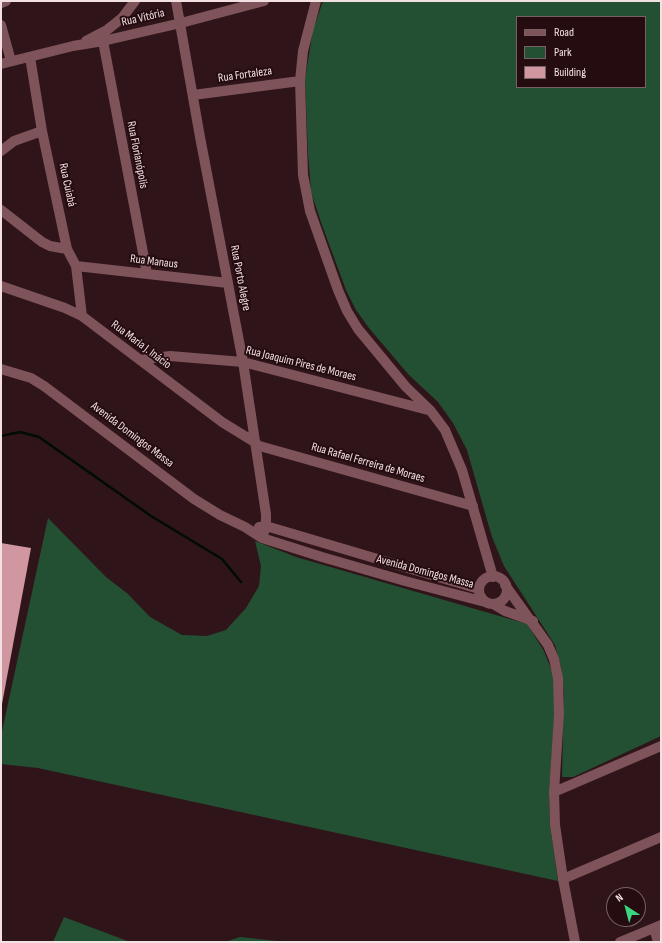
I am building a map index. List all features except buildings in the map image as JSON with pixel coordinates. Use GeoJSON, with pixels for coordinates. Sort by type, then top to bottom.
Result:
{"type":"FeatureCollection","features":[{"type":"Feature","properties":{"kind":"street"},"geometry":{"type":"LineString","coordinates":[[1,3],[6,1]]}},
{"type":"Feature","properties":{"kind":"street"},"geometry":{"type":"LineString","coordinates":[[1,25],[6,62],[73,46],[91,39],[107,30],[122,18],[136,1]]}},
{"type":"Feature","properties":{"kind":"street","name":"Rua Porto Alegre"},"geometry":{"type":"LineString","coordinates":[[176,1],[243,362],[266,514],[266,526],[262,538]]}},
{"type":"Feature","properties":{"kind":"street","name":"Rua Vitória"},"geometry":{"type":"LineString","coordinates":[[73,46],[103,41],[181,23],[264,1]]}},
{"type":"Feature","properties":{"kind":"street"},"geometry":{"type":"LineString","coordinates":[[316,1],[303,51],[300,81],[303,175],[305,192],[310,211],[338,290],[347,311],[358,329],[406,387],[430,410],[445,430],[455,450],[462,470],[493,577]]}},
{"type":"Feature","properties":{"kind":"street","name":"Rua Florianópolis"},"geometry":{"type":"LineString","coordinates":[[103,41],[147,274]]}},
{"type":"Feature","properties":{"kind":"street","name":"Rua Cuiabá"},"geometry":{"type":"LineString","coordinates":[[30,57],[42,131],[67,249],[76,266],[82,316]]}},
{"type":"Feature","properties":{"kind":"street","name":"Rua Fortaleza"},"geometry":{"type":"LineString","coordinates":[[193,95],[300,81]]}},
{"type":"Feature","properties":{"kind":"street"},"geometry":{"type":"LineString","coordinates":[[1,151],[14,141],[42,131]]}},
{"type":"Feature","properties":{"kind":"street"},"geometry":{"type":"LineString","coordinates":[[1,210],[42,242],[50,246],[67,249]]}},
{"type":"Feature","properties":{"kind":"street","name":"Rua Manaus"},"geometry":{"type":"LineString","coordinates":[[76,266],[228,284]]}},
{"type":"Feature","properties":{"kind":"street","name":"Rua Maria J. Inácio"},"geometry":{"type":"LineString","coordinates":[[1,286],[65,308],[82,316],[222,422],[256,444]]}},
{"type":"Feature","properties":{"kind":"street","name":"Rua Joaquim Pires de Moraes"},"geometry":{"type":"LineString","coordinates":[[140,360],[170,356],[243,362],[430,410]]}},
{"type":"Feature","properties":{"kind":"street","name":"Avenida Domingos Massa"},"geometry":{"type":"LineString","coordinates":[[1,370],[31,378],[44,386],[194,499],[262,538],[397,579],[489,603],[505,611],[533,621]]}},
{"type":"Feature","properties":{"kind":"street","name":"Rua Rafael Ferreira de Moraes"},"geometry":{"type":"LineString","coordinates":[[256,444],[473,506]]}},
{"type":"Feature","properties":{"kind":"street","name":"Avenida Domingos Massa"},"geometry":{"type":"LineString","coordinates":[[245,527],[266,526],[479,589]]}},
{"type":"Feature","properties":{"kind":"street"},"geometry":{"type":"LineString","coordinates":[[505,585],[506,595],[503,600],[498,603],[489,603],[479,594],[479,589],[482,582],[489,577],[502,580],[533,621],[548,645],[554,659],[558,678],[559,714],[554,792],[555,825],[563,879],[576,942]]}},
{"type":"Feature","properties":{"kind":"street"},"geometry":{"type":"LineString","coordinates":[[554,792],[661,746]]}},
{"type":"Feature","properties":{"kind":"street"},"geometry":{"type":"LineString","coordinates":[[563,879],[661,837]]}},
{"type":"Feature","properties":{"kind":"street"},"geometry":{"type":"LineString","coordinates":[[620,942],[657,926],[658,942]]}},
{"type":"Feature","properties":{"kind":"green space"},"geometry":{"type":"Polygon","coordinates":[[[323,1],[661,1],[661,736],[573,777],[562,777],[564,692],[561,667],[555,645],[504,566],[492,537],[467,450],[453,423],[438,402],[408,374],[369,328],[356,310],[346,290],[311,192],[305,79],[313,30],[323,1]]]}},
{"type":"Feature","properties":{"kind":"green space"},"geometry":{"type":"Polygon","coordinates":[[[48,518],[106,577],[128,594],[150,617],[182,635],[207,636],[226,630],[246,608],[259,586],[261,566],[255,541],[296,557],[527,624],[544,651],[553,674],[555,705],[549,793],[550,825],[558,881],[38,768],[1,764],[1,736],[48,518]]]}},
{"type":"Feature","properties":{"kind":"green space"},"geometry":{"type":"Polygon","coordinates":[[[64,917],[130,942],[53,942],[64,917]]]}},
{"type":"Feature","properties":{"kind":"green space"},"geometry":{"type":"Polygon","coordinates":[[[240,937],[286,942],[225,942],[240,937]]]}},
{"type":"Feature","properties":{"kind":"waterway"},"geometry":{"type":"LineString","coordinates":[[1,436],[20,432],[39,437],[151,516],[222,559],[241,582]]}}]}
